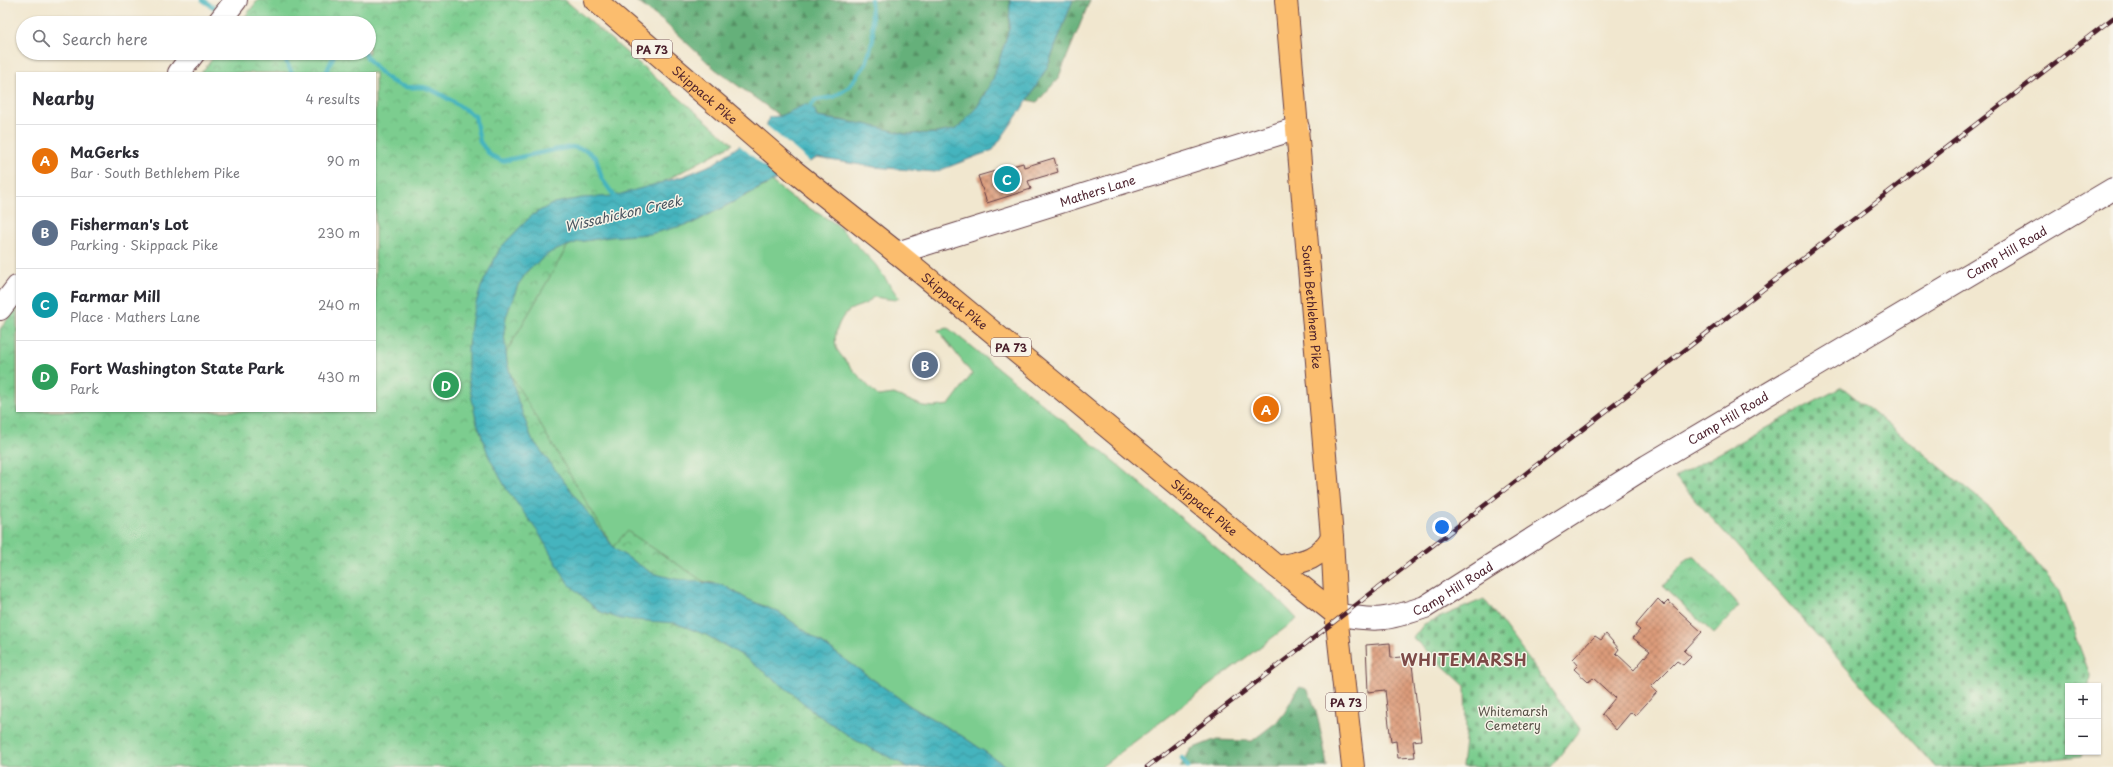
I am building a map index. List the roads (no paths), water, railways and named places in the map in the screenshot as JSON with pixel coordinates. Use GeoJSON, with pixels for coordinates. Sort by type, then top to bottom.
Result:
{"type":"FeatureCollection","features":[{"type":"Feature","properties":{"kind":"main road","name":"Skippack Pike"},"geometry":{"type":"LineString","coordinates":[[595,0],[795,172],[897,253],[1276,567],[1336,614]]}},
{"type":"Feature","properties":{"kind":"main road","name":"South Bethlehem Pike"},"geometry":{"type":"LineString","coordinates":[[1286,0],[1332,537],[1336,614]]}},
{"type":"Feature","properties":{"kind":"main road"},"geometry":{"type":"LineString","coordinates":[[1276,567],[1302,562],[1315,557],[1325,549],[1332,537]]}},
{"type":"Feature","properties":{"kind":"main road","name":"PA 73"},"geometry":{"type":"LineString","coordinates":[[1336,614],[1353,767]]}},
{"type":"Feature","properties":{"kind":"street"},"geometry":{"type":"LineString","coordinates":[[223,16],[236,0]]}},
{"type":"Feature","properties":{"kind":"street"},"geometry":{"type":"LineString","coordinates":[[180,72],[189,60]]}},
{"type":"Feature","properties":{"kind":"street","name":"Mathers Lane"},"geometry":{"type":"LineString","coordinates":[[897,253],[1298,128]]}},
{"type":"Feature","properties":{"kind":"street","name":"Camp Hill Road"},"geometry":{"type":"LineString","coordinates":[[1336,614],[1364,620],[1382,620],[1398,617],[1425,607],[1647,466],[2113,189]]}},
{"type":"Feature","properties":{"kind":"street"},"geometry":{"type":"LineString","coordinates":[[0,309],[16,288]]}},
{"type":"Feature","properties":{"kind":"water","name":"Wissahickon Creek"},"geometry":{"type":"Polygon","coordinates":[[[1010,0],[1073,0],[1048,66],[1028,100],[993,150],[935,172],[874,167],[817,158],[693,223],[650,234],[610,237],[578,242],[551,252],[529,269],[518,285],[506,317],[504,333],[507,362],[518,401],[532,439],[615,549],[652,573],[675,579],[723,585],[747,599],[780,613],[910,706],[962,736],[1007,767],[908,767],[855,740],[811,710],[792,693],[743,656],[706,635],[675,623],[620,619],[598,611],[568,583],[538,532],[507,490],[489,457],[476,420],[468,378],[468,345],[473,313],[481,287],[500,248],[532,215],[554,203],[582,198],[614,196],[684,176],[713,164],[766,127],[769,117],[780,116],[806,104],[815,110],[817,117],[865,124],[906,134],[937,133],[957,129],[977,107],[993,79],[1009,29],[1010,0]]]}},
{"type":"Feature","properties":{"kind":"waterway"},"geometry":{"type":"LineString","coordinates":[[203,0],[213,7]]}},
{"type":"Feature","properties":{"kind":"waterway"},"geometry":{"type":"LineString","coordinates":[[806,111],[816,100],[834,97],[849,87],[866,64],[873,39],[871,0]]}},
{"type":"Feature","properties":{"kind":"waterway"},"geometry":{"type":"LineString","coordinates":[[286,60],[292,72]]}},
{"type":"Feature","properties":{"kind":"waterway"},"geometry":{"type":"LineString","coordinates":[[326,72],[332,60]]}},
{"type":"Feature","properties":{"kind":"waterway","name":"Wissahickon Creek"},"geometry":{"type":"LineString","coordinates":[[369,60],[387,79],[406,87],[425,87],[446,97],[475,116],[480,142],[490,155],[502,161],[572,147],[586,150],[596,158],[602,179],[618,201]]}},
{"type":"Feature","properties":{"kind":"waterway"},"geometry":{"type":"LineString","coordinates":[[1182,758],[1188,767]]}},
{"type":"Feature","properties":{"kind":"railway"},"geometry":{"type":"LineString","coordinates":[[1147,767],[2113,18]]}},
{"type":"Feature","properties":{"kind":"place","name":"Farmar Mill"},"geometry":{"type":"Point","coordinates":[1007,179]}},
{"type":"Feature","properties":{"kind":"place","name":"Fisherman's Lot"},"geometry":{"type":"Point","coordinates":[925,365]}},
{"type":"Feature","properties":{"kind":"place","name":"Fort Washington State Park"},"geometry":{"type":"Point","coordinates":[446,385]}},
{"type":"Feature","properties":{"kind":"place","name":"MaGerks"},"geometry":{"type":"Point","coordinates":[1266,409]}},
{"type":"Feature","properties":{"kind":"district","name":"WHITEMARSH"},"geometry":{"type":"Point","coordinates":[1464,659]}},
{"type":"Feature","properties":{"kind":"park label","name":"Whitemarsh Cemetery"},"geometry":{"type":"Point","coordinates":[1513,718]}}]}
